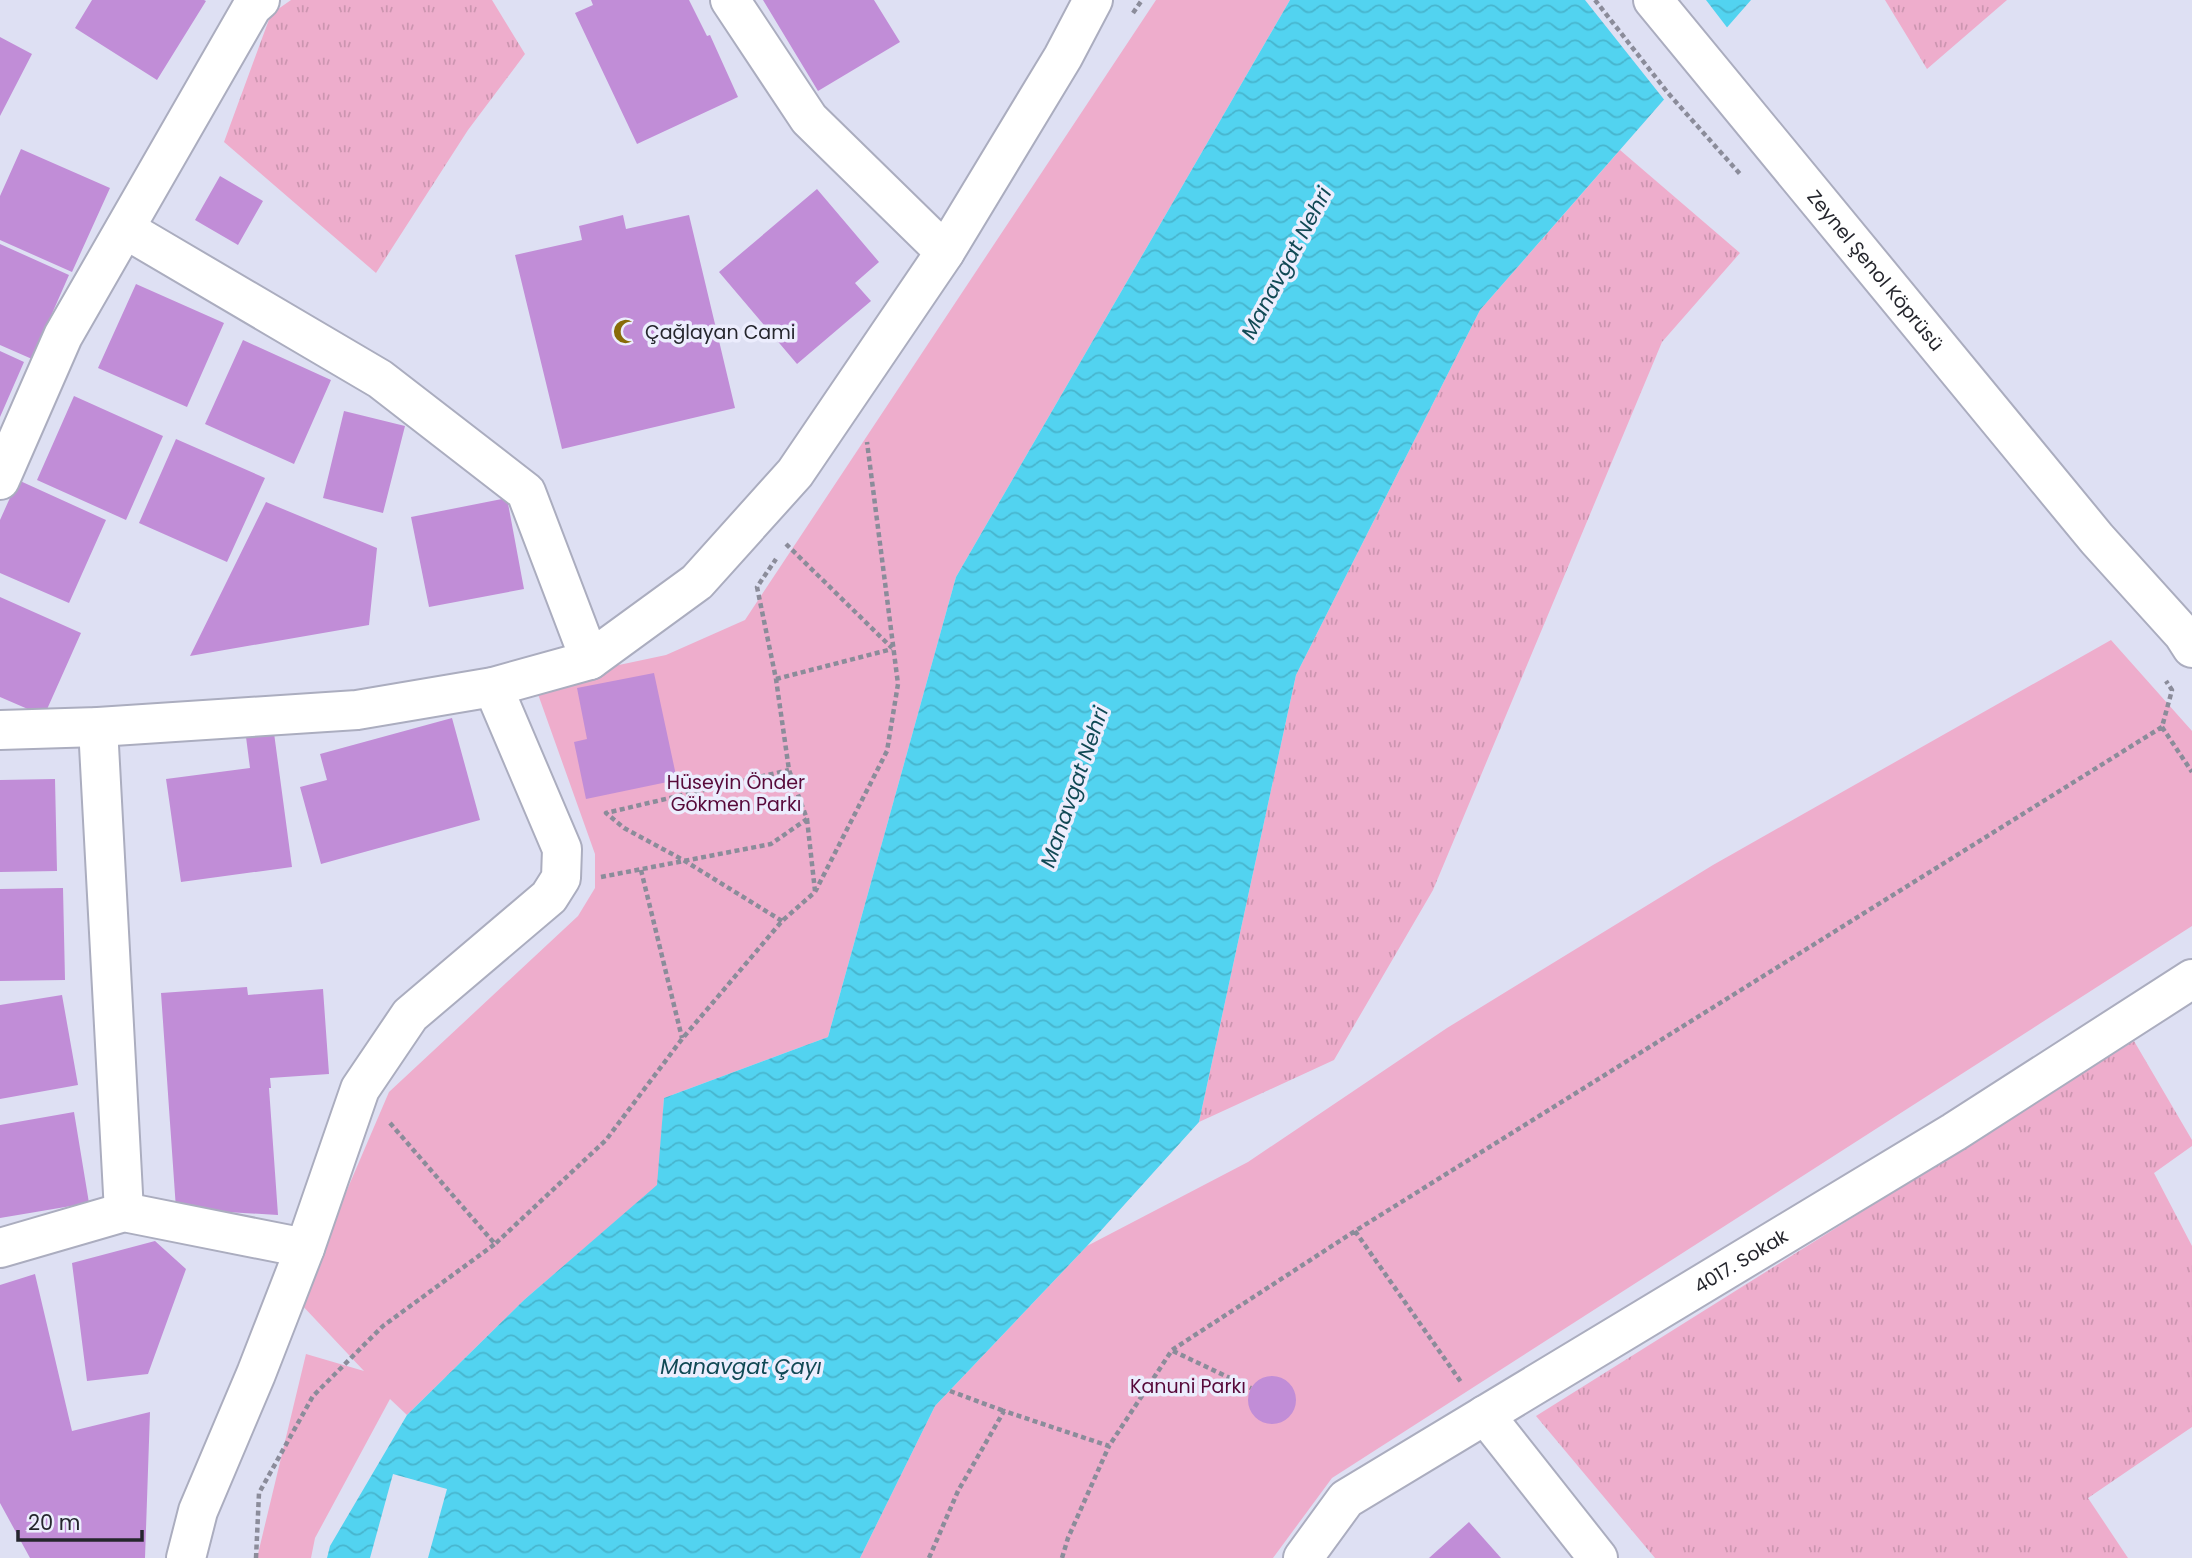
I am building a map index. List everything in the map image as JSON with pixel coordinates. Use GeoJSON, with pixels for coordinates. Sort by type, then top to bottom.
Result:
{"type":"FeatureCollection","features":[{"type":"Feature","properties":{"kind":"street"},"geometry":{"type":"LineString","coordinates":[[730,0],[809,119],[945,252]]}},
{"type":"Feature","properties":{"kind":"street"},"geometry":{"type":"LineString","coordinates":[[0,730],[357,710],[493,687],[590,660],[697,582],[794,473],[945,252],[1063,57],[1093,0]]}},
{"type":"Feature","properties":{"kind":"street","name":"Zeynel Şenol Köprüsü"},"geometry":{"type":"LineString","coordinates":[[1653,0],[2097,539],[2183,634],[2192,649]]}},
{"type":"Feature","properties":{"kind":"street"},"geometry":{"type":"LineString","coordinates":[[0,480],[63,336],[251,2]]}},
{"type":"Feature","properties":{"kind":"street"},"geometry":{"type":"LineString","coordinates":[[125,229],[380,379],[526,492],[590,660]]}},
{"type":"Feature","properties":{"kind":"street"},"geometry":{"type":"LineString","coordinates":[[186,1558],[198,1511],[305,1248],[360,1089],[410,1015],[549,897],[561,878],[562,849],[493,687]]}},
{"type":"Feature","properties":{"kind":"street"},"geometry":{"type":"LineString","coordinates":[[98,726],[124,1212]]}},
{"type":"Feature","properties":{"kind":"street","name":"4017. Sokak"},"geometry":{"type":"LineString","coordinates":[[1303,1558],[1346,1499],[1954,1132],[2192,979]]}},
{"type":"Feature","properties":{"kind":"street"},"geometry":{"type":"LineString","coordinates":[[0,1248],[124,1212],[305,1248]]}},
{"type":"Feature","properties":{"kind":"street"},"geometry":{"type":"LineString","coordinates":[[1485,1415],[1598,1558]]}},
{"type":"Feature","properties":{"kind":"path"},"geometry":{"type":"LineString","coordinates":[[1595,0],[1668,93]]}},
{"type":"Feature","properties":{"kind":"path"},"geometry":{"type":"LineString","coordinates":[[256,1558],[258,1493],[313,1396],[383,1326],[495,1244],[606,1140],[682,1039],[782,920],[815,892],[887,751],[898,684],[866,437]]}},
{"type":"Feature","properties":{"kind":"path"},"geometry":{"type":"LineString","coordinates":[[786,544],[892,649]]}},
{"type":"Feature","properties":{"kind":"path"},"geometry":{"type":"LineString","coordinates":[[815,892],[807,819],[789,770],[776,679],[892,649]]}},
{"type":"Feature","properties":{"kind":"path"},"geometry":{"type":"LineString","coordinates":[[1062,1558],[1068,1538],[1109,1446],[1172,1350],[1355,1231],[2162,727],[2192,772]]}},
{"type":"Feature","properties":{"kind":"path"},"geometry":{"type":"LineString","coordinates":[[782,920],[685,861],[624,828],[606,813],[789,770]]}},
{"type":"Feature","properties":{"kind":"path"},"geometry":{"type":"LineString","coordinates":[[561,878],[608,877],[771,844],[807,819]]}},
{"type":"Feature","properties":{"kind":"path"},"geometry":{"type":"LineString","coordinates":[[641,870],[682,1039]]}},
{"type":"Feature","properties":{"kind":"path"},"geometry":{"type":"LineString","coordinates":[[360,1089],[495,1244]]}},
{"type":"Feature","properties":{"kind":"path"},"geometry":{"type":"LineString","coordinates":[[1355,1231],[1485,1415]]}},
{"type":"Feature","properties":{"kind":"path"},"geometry":{"type":"LineString","coordinates":[[1172,1350],[1251,1388]]}},
{"type":"Feature","properties":{"kind":"path"},"geometry":{"type":"LineString","coordinates":[[950,1391],[1109,1446]]}},
{"type":"Feature","properties":{"kind":"path"},"geometry":{"type":"LineString","coordinates":[[929,1558],[958,1491],[1004,1411]]}},
{"type":"Feature","properties":{"kind":"green space"},"geometry":{"type":"Polygon","coordinates":[[[291,0],[492,0],[525,54],[468,130],[376,273],[224,142],[271,14],[291,0]]]}},
{"type":"Feature","properties":{"kind":"green space","name":"Hüseyin Önder Gökmen Parkı"},"geometry":{"type":"Polygon","coordinates":[[[1156,0],[1290,0],[956,577],[828,1037],[664,1098],[658,1185],[524,1300],[407,1415],[390,1399],[315,1538],[311,1558],[257,1558],[306,1354],[364,1371],[299,1302],[389,1092],[578,916],[595,888],[595,854],[534,683],[666,655],[745,620],[1156,0]]]}},
{"type":"Feature","properties":{"kind":"green space"},"geometry":{"type":"Polygon","coordinates":[[[1885,0],[2007,0],[1927,69],[1885,0]]]}},
{"type":"Feature","properties":{"kind":"green space"},"geometry":{"type":"Polygon","coordinates":[[[1620,150],[1740,253],[1662,342],[1433,890],[1334,1060],[1199,1122],[1296,675],[1480,310],[1620,150]]]}},
{"type":"Feature","properties":{"kind":"green space","name":"Kanuni Parkı"},"geometry":{"type":"Polygon","coordinates":[[[2111,640],[2192,731],[2192,926],[1332,1478],[1273,1558],[860,1558],[935,1406],[1087,1246],[1248,1162],[1447,1028],[1713,865],[2111,640]]]}},
{"type":"Feature","properties":{"kind":"green space"},"geometry":{"type":"Polygon","coordinates":[[[2134,1041],[2192,1140],[2192,1146],[2154,1173],[2192,1246],[2192,1427],[2088,1498],[2128,1558],[1655,1558],[1536,1416],[2134,1041]]]}},
{"type":"Feature","properties":{"kind":"water","name":"Manavgat Çayı"},"geometry":{"type":"Polygon","coordinates":[[[1290,0],[1751,0],[1480,310],[1296,675],[1199,1122],[1087,1246],[935,1406],[860,1558],[327,1558],[330,1546],[407,1415],[524,1300],[657,1185],[664,1098],[828,1037],[956,577],[1290,0]]]}},
{"type":"Feature","properties":{"kind":"pier"},"geometry":{"type":"Polygon","coordinates":[[[1585,0],[1706,0],[1729,30],[1666,102],[1585,0]]]}},
{"type":"Feature","properties":{"kind":"pier"},"geometry":{"type":"Polygon","coordinates":[[[393,1474],[447,1489],[428,1558],[370,1558],[393,1474]]]}},
{"type":"Feature","properties":{"kind":"building"},"geometry":{"type":"Polygon","coordinates":[[[92,0],[206,1],[157,80],[75,28],[92,0]]]}},
{"type":"Feature","properties":{"kind":"building"},"geometry":{"type":"Polygon","coordinates":[[[591,0],[689,0],[707,36],[710,35],[738,97],[637,144],[575,13],[593,5],[591,0]]]}},
{"type":"Feature","properties":{"kind":"building"},"geometry":{"type":"Polygon","coordinates":[[[763,0],[874,0],[900,42],[818,91],[763,0]]]}},
{"type":"Feature","properties":{"kind":"building"},"geometry":{"type":"Polygon","coordinates":[[[0,37],[32,54],[0,116],[0,37]]]}},
{"type":"Feature","properties":{"kind":"building"},"geometry":{"type":"Polygon","coordinates":[[[21,149],[110,188],[72,272],[0,240],[0,196],[21,149]]]}},
{"type":"Feature","properties":{"kind":"building"},"geometry":{"type":"Polygon","coordinates":[[[220,176],[263,201],[238,245],[195,220],[220,176]]]}},
{"type":"Feature","properties":{"kind":"building"},"geometry":{"type":"Polygon","coordinates":[[[817,189],[879,262],[855,283],[871,301],[797,364],[719,272],[817,189]]]}},
{"type":"Feature","properties":{"kind":"building","name":"Çağlayan Cami"},"geometry":{"type":"Polygon","coordinates":[[[623,215],[626,229],[689,215],[735,408],[562,449],[515,255],[582,240],[579,226],[623,215]]]}},
{"type":"Feature","properties":{"kind":"building"},"geometry":{"type":"Polygon","coordinates":[[[0,244],[69,275],[32,359],[0,345],[0,244]]]}},
{"type":"Feature","properties":{"kind":"building"},"geometry":{"type":"Polygon","coordinates":[[[136,284],[224,323],[187,407],[98,368],[136,284]]]}},
{"type":"Feature","properties":{"kind":"building"},"geometry":{"type":"Polygon","coordinates":[[[243,340],[331,380],[294,464],[205,424],[243,340]]]}},
{"type":"Feature","properties":{"kind":"building"},"geometry":{"type":"Polygon","coordinates":[[[0,351],[24,362],[0,417],[0,351]]]}},
{"type":"Feature","properties":{"kind":"building"},"geometry":{"type":"Polygon","coordinates":[[[74,396],[163,436],[126,520],[37,480],[74,396]]]}},
{"type":"Feature","properties":{"kind":"building"},"geometry":{"type":"Polygon","coordinates":[[[344,411],[405,426],[383,513],[323,498],[344,411]]]}},
{"type":"Feature","properties":{"kind":"building"},"geometry":{"type":"Polygon","coordinates":[[[176,439],[265,478],[227,562],[139,523],[176,439]]]}},
{"type":"Feature","properties":{"kind":"building"},"geometry":{"type":"Polygon","coordinates":[[[18,480],[106,520],[69,603],[0,573],[0,520],[18,480]]]}},
{"type":"Feature","properties":{"kind":"building"},"geometry":{"type":"Polygon","coordinates":[[[507,498],[524,589],[429,607],[411,517],[507,498]]]}},
{"type":"Feature","properties":{"kind":"building"},"geometry":{"type":"Polygon","coordinates":[[[266,502],[377,548],[369,625],[190,656],[266,502]]]}},
{"type":"Feature","properties":{"kind":"building"},"geometry":{"type":"Polygon","coordinates":[[[0,597],[81,633],[44,716],[0,697],[0,597]]]}},
{"type":"Feature","properties":{"kind":"building"},"geometry":{"type":"Polygon","coordinates":[[[654,673],[677,780],[586,799],[574,742],[587,739],[577,688],[654,673]]]}},
{"type":"Feature","properties":{"kind":"building"},"geometry":{"type":"Polygon","coordinates":[[[452,718],[480,820],[321,864],[300,787],[327,780],[320,754],[452,718]]]}},
{"type":"Feature","properties":{"kind":"building"},"geometry":{"type":"Polygon","coordinates":[[[274,733],[292,867],[181,882],[166,779],[250,768],[246,737],[274,733]]]}},
{"type":"Feature","properties":{"kind":"building"},"geometry":{"type":"Polygon","coordinates":[[[55,779],[57,871],[0,872],[0,780],[55,779]]]}},
{"type":"Feature","properties":{"kind":"building"},"geometry":{"type":"Polygon","coordinates":[[[63,888],[65,980],[0,981],[0,889],[63,888]]]}},
{"type":"Feature","properties":{"kind":"building"},"geometry":{"type":"Polygon","coordinates":[[[247,987],[248,995],[323,989],[329,1074],[270,1078],[278,1215],[176,1209],[161,993],[247,987]]]}},
{"type":"Feature","properties":{"kind":"building"},"geometry":{"type":"Polygon","coordinates":[[[62,995],[78,1085],[0,1099],[0,1005],[62,995]]]}},
{"type":"Feature","properties":{"kind":"building"},"geometry":{"type":"Polygon","coordinates":[[[74,1112],[89,1203],[0,1218],[0,1125],[74,1112]]]}},
{"type":"Feature","properties":{"kind":"building"},"geometry":{"type":"Polygon","coordinates":[[[155,1241],[186,1269],[148,1374],[87,1381],[72,1263],[155,1241]]]}},
{"type":"Feature","properties":{"kind":"building"},"geometry":{"type":"Polygon","coordinates":[[[35,1274],[72,1431],[150,1412],[145,1558],[30,1558],[0,1503],[0,1285],[35,1274]]]}},
{"type":"Feature","properties":{"kind":"building"},"geometry":{"type":"Polygon","coordinates":[[[1272,1376],[1289,1383],[1296,1400],[1289,1417],[1272,1424],[1255,1417],[1248,1400],[1255,1383],[1272,1376]]]}},
{"type":"Feature","properties":{"kind":"building"},"geometry":{"type":"Polygon","coordinates":[[[1469,1522],[1501,1558],[1429,1558],[1469,1522]]]}},
{"type":"Feature","properties":{"kind":"place","name":"Çağlayan Cami"},"geometry":{"type":"Point","coordinates":[625,332]}},
{"type":"Feature","properties":{"kind":"water label","name":"Manavgat Nehri"},"geometry":{"type":"Point","coordinates":[1286,263]}},
{"type":"Feature","properties":{"kind":"water label","name":"Manavgat Nehri"},"geometry":{"type":"Point","coordinates":[1074,787]}}]}
